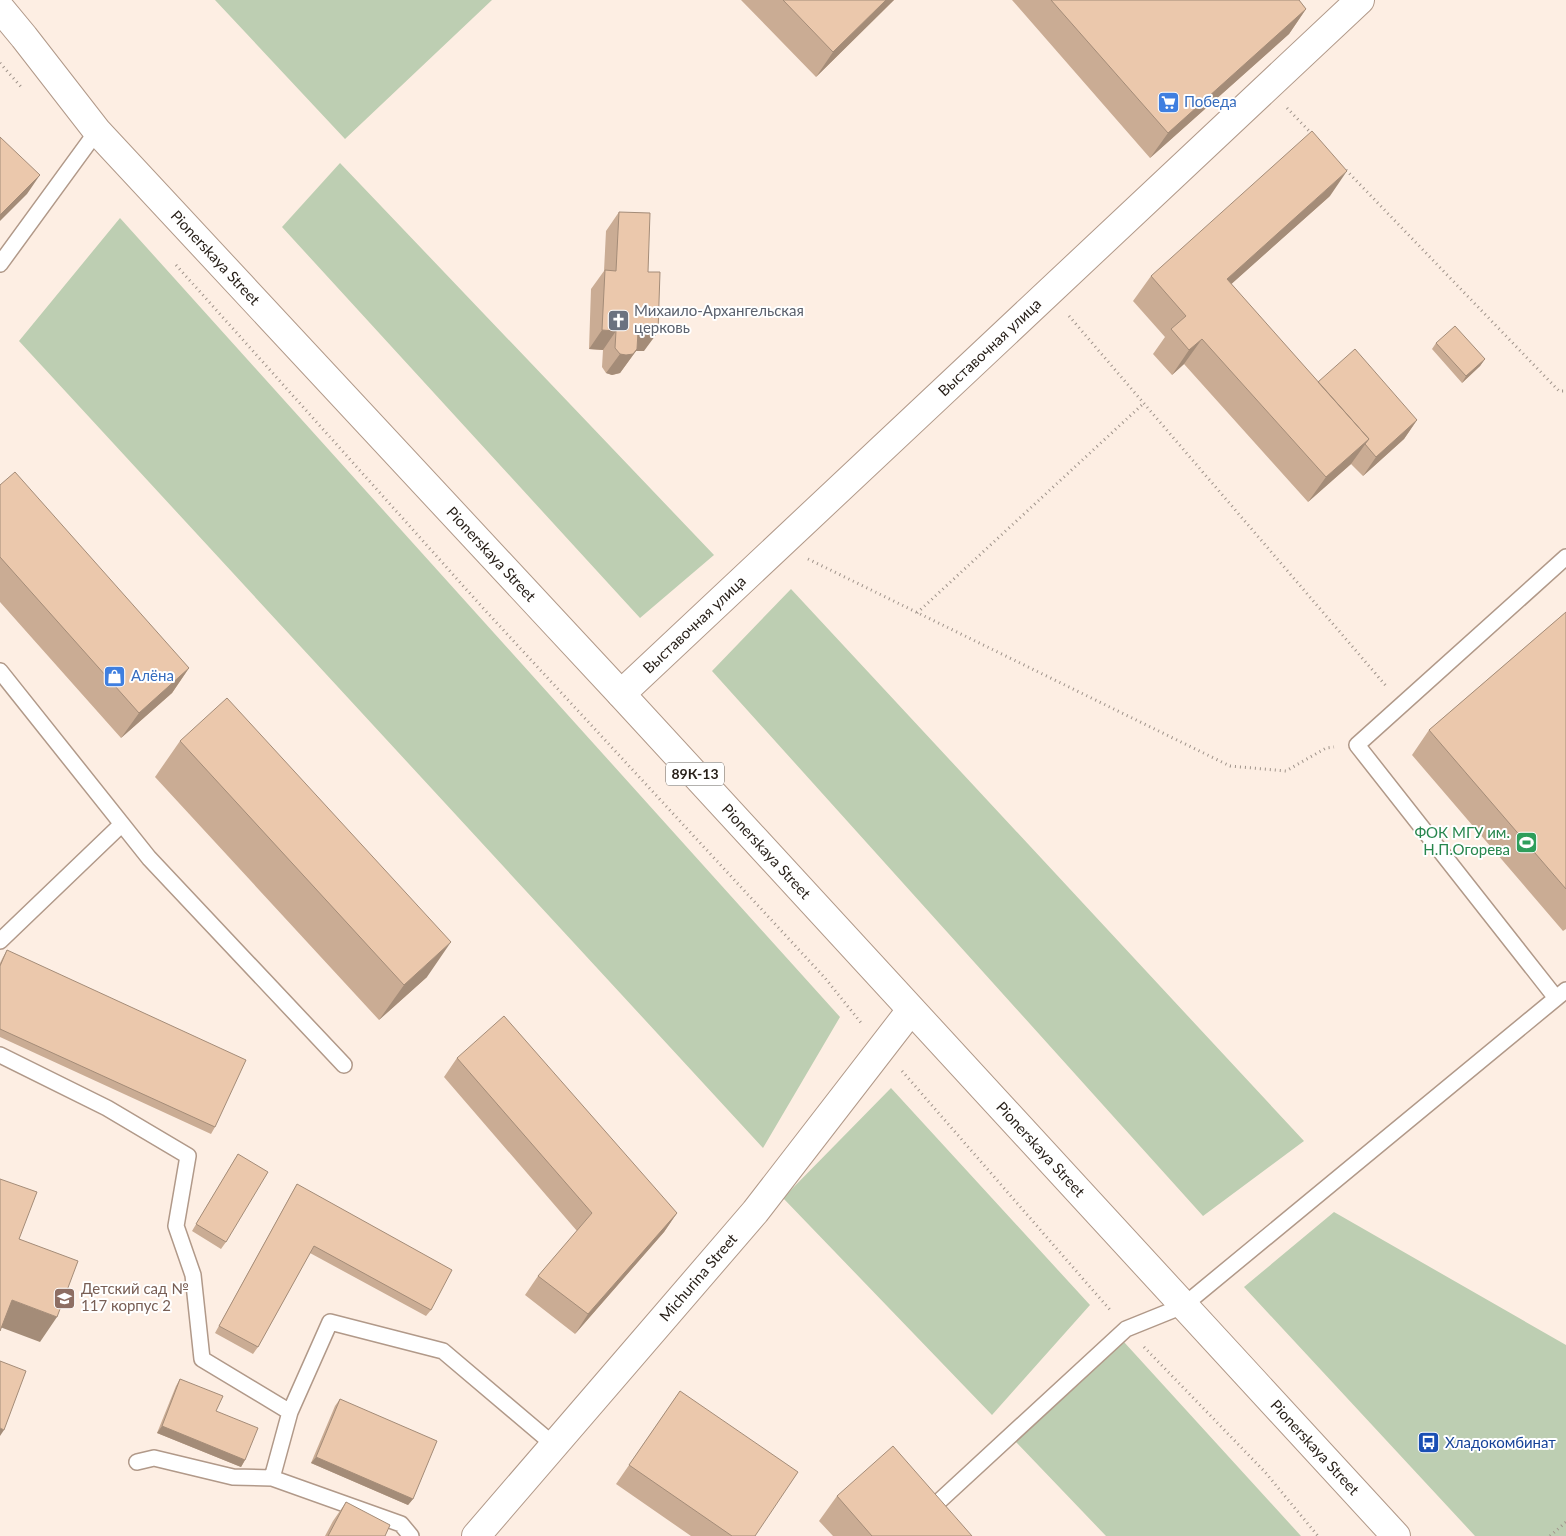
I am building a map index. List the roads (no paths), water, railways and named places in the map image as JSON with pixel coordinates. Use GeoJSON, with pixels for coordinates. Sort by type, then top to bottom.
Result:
{"type":"FeatureCollection","features":[{"type":"Feature","properties":{"kind":"main road","name":"Выставочная улица"},"geometry":{"type":"LineString","coordinates":[[621,694],[1360,0]]}},
{"type":"Feature","properties":{"kind":"main road","name":"Pionerskaya Street"},"geometry":{"type":"LineString","coordinates":[[0,8],[97,131],[621,694],[1396,1536]]}},
{"type":"Feature","properties":{"kind":"main road","name":"Michurina Street"},"geometry":{"type":"LineString","coordinates":[[476,1536],[754,1212],[911,1010]]}},
{"type":"Feature","properties":{"kind":"lane"},"geometry":{"type":"LineString","coordinates":[[0,264],[97,131]]}},
{"type":"Feature","properties":{"kind":"lane"},"geometry":{"type":"LineString","coordinates":[[934,1506],[1126,1329],[1183,1306],[1561,994],[1357,745],[1566,557]]}},
{"type":"Feature","properties":{"kind":"lane"},"geometry":{"type":"LineString","coordinates":[[0,671],[149,858],[344,1065]]}},
{"type":"Feature","properties":{"kind":"lane"},"geometry":{"type":"LineString","coordinates":[[0,941],[122,824]]}},
{"type":"Feature","properties":{"kind":"lane"},"geometry":{"type":"LineString","coordinates":[[0,1055],[107,1108],[188,1156],[176,1226],[193,1274],[202,1359],[290,1412]]}},
{"type":"Feature","properties":{"kind":"lane"},"geometry":{"type":"LineString","coordinates":[[272,1478],[290,1412],[330,1322],[443,1351],[554,1445]]}},
{"type":"Feature","properties":{"kind":"lane"},"geometry":{"type":"LineString","coordinates":[[137,1462],[154,1458],[233,1477],[272,1478],[402,1524],[411,1536]]}},
{"type":"Feature","properties":{"kind":"place","name":"Победа"},"geometry":{"type":"Point","coordinates":[1168,102]}},
{"type":"Feature","properties":{"kind":"place","name":"Михаило-Архангельская церковь"},"geometry":{"type":"Point","coordinates":[618,320]}},
{"type":"Feature","properties":{"kind":"place","name":"Алёна"},"geometry":{"type":"Point","coordinates":[115,676]}},
{"type":"Feature","properties":{"kind":"place","name":"ФОК МГУ им. Н.П.Огорева"},"geometry":{"type":"Point","coordinates":[1526,842]}},
{"type":"Feature","properties":{"kind":"place","name":"Детский сад № 117 корпус 2"},"geometry":{"type":"Point","coordinates":[65,1298]}},
{"type":"Feature","properties":{"kind":"place","name":"Хладокомбинат"},"geometry":{"type":"Point","coordinates":[1429,1443]}}]}
